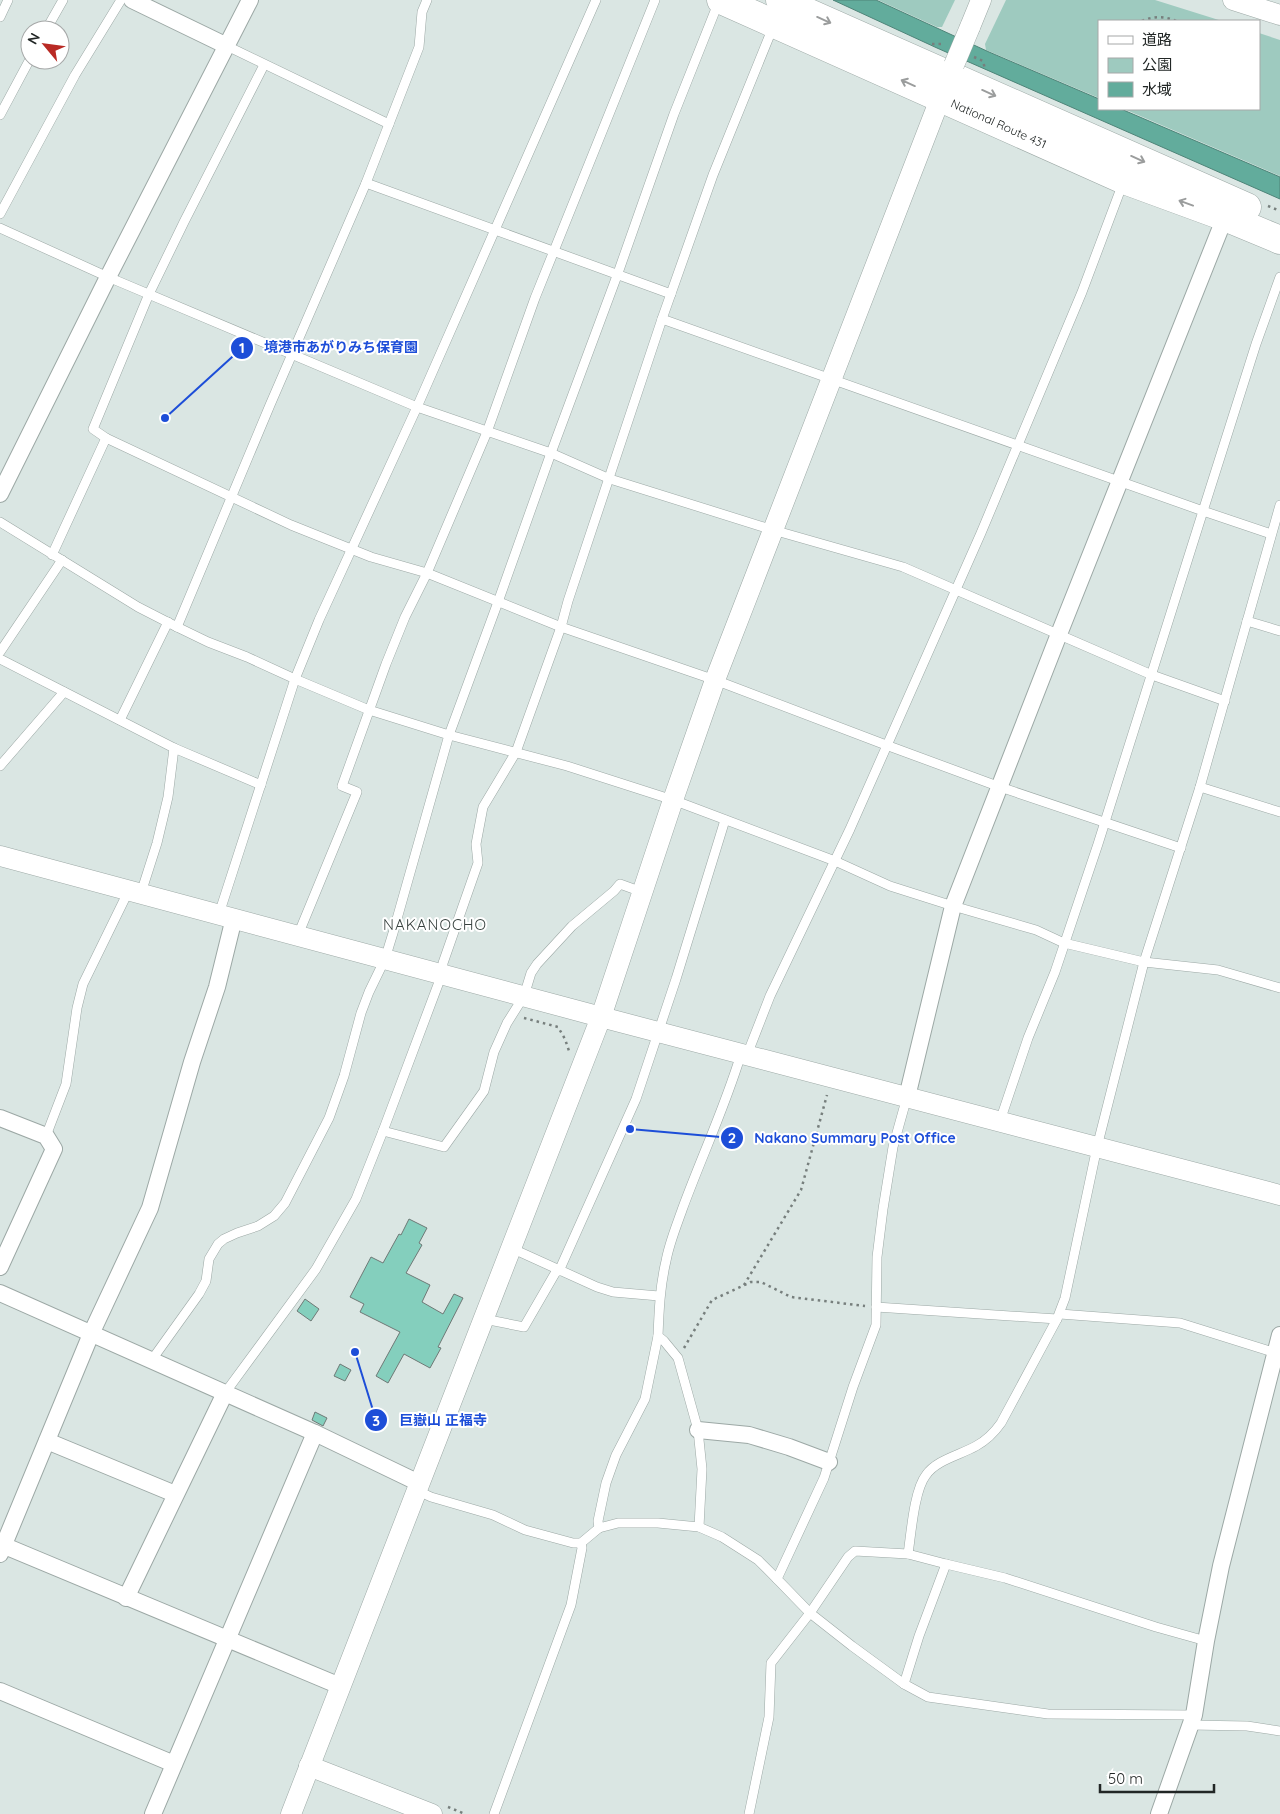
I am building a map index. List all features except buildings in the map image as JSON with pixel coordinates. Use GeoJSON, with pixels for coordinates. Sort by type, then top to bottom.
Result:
{"type":"FeatureCollection","features":[{"type":"Feature","properties":{"kind":"highway","name":"National Route 431"},"geometry":{"type":"LineString","coordinates":[[720,0],[777,12],[948,79],[1280,221]]}},
{"type":"Feature","properties":{"kind":"highway","name":"National Route 431"},"geometry":{"type":"LineString","coordinates":[[948,79],[1124,180],[1225,217],[1280,240]]}},
{"type":"Feature","properties":{"kind":"street"},"geometry":{"type":"LineString","coordinates":[[132,0],[227,46]]}},
{"type":"Feature","properties":{"kind":"street"},"geometry":{"type":"LineString","coordinates":[[0,494],[108,277],[250,0]]}},
{"type":"Feature","properties":{"kind":"street"},"geometry":{"type":"LineString","coordinates":[[291,1814],[417,1486],[602,1017],[673,800],[716,680],[948,79],[981,0]]}},
{"type":"Feature","properties":{"kind":"street"},"geometry":{"type":"LineString","coordinates":[[1234,0],[1280,15]]}},
{"type":"Feature","properties":{"kind":"street"},"geometry":{"type":"LineString","coordinates":[[908,1097],[953,906],[1225,217]]}},
{"type":"Feature","properties":{"kind":"street"},"geometry":{"type":"LineString","coordinates":[[0,856],[658,1032],[1280,1195]]}},
{"type":"Feature","properties":{"kind":"street"},"geometry":{"type":"LineString","coordinates":[[227,916],[217,987],[192,1062],[150,1208],[92,1334],[1,1548],[228,1638],[340,1686]]}},
{"type":"Feature","properties":{"kind":"street"},"geometry":{"type":"LineString","coordinates":[[0,1118],[46,1136],[54,1148],[0,1267]]}},
{"type":"Feature","properties":{"kind":"street"},"geometry":{"type":"LineString","coordinates":[[0,1293],[315,1433],[417,1486]]}},
{"type":"Feature","properties":{"kind":"street"},"geometry":{"type":"LineString","coordinates":[[1158,1814],[1192,1720],[1221,1566],[1278,1353],[1280,1336]]}},
{"type":"Feature","properties":{"kind":"street"},"geometry":{"type":"LineString","coordinates":[[126,1598],[175,1494],[226,1393]]}},
{"type":"Feature","properties":{"kind":"street"},"geometry":{"type":"LineString","coordinates":[[698,1430],[749,1435],[829,1462]]}},
{"type":"Feature","properties":{"kind":"street"},"geometry":{"type":"LineString","coordinates":[[153,1814],[315,1433]]}},
{"type":"Feature","properties":{"kind":"street"},"geometry":{"type":"LineString","coordinates":[[47,1441],[175,1494]]}},
{"type":"Feature","properties":{"kind":"street"},"geometry":{"type":"LineString","coordinates":[[0,1691],[174,1764]]}},
{"type":"Feature","properties":{"kind":"street"},"geometry":{"type":"LineString","coordinates":[[310,1766],[440,1811]]}},
{"type":"Feature","properties":{"kind":"lane"},"geometry":{"type":"LineString","coordinates":[[0,17],[8,0]]}},
{"type":"Feature","properties":{"kind":"lane"},"geometry":{"type":"LineString","coordinates":[[52,20],[63,0]]}},
{"type":"Feature","properties":{"kind":"lane"},"geometry":{"type":"LineString","coordinates":[[0,214],[75,75],[121,0]]}},
{"type":"Feature","properties":{"kind":"lane"},"geometry":{"type":"LineString","coordinates":[[177,627],[231,496],[366,183],[419,47],[422,12],[428,0]]}},
{"type":"Feature","properties":{"kind":"lane"},"geometry":{"type":"LineString","coordinates":[[227,916],[261,785],[295,679],[319,620],[417,407],[596,0]]}},
{"type":"Feature","properties":{"kind":"lane"},"geometry":{"type":"LineString","coordinates":[[298,936],[357,792],[342,786],[369,710],[405,617],[427,574],[487,432],[535,298],[655,0]]}},
{"type":"Feature","properties":{"kind":"lane"},"geometry":{"type":"LineString","coordinates":[[151,1361],[199,1294],[206,1281],[209,1259],[218,1244],[237,1233],[258,1226],[274,1216],[285,1203],[329,1118],[344,1076],[361,1013],[385,959],[449,735],[618,273],[674,114],[720,0]]}},
{"type":"Feature","properties":{"kind":"lane"},"geometry":{"type":"LineString","coordinates":[[226,1393],[316,1270],[356,1199],[442,974],[443,963],[478,862],[476,844],[483,807],[516,752],[561,627],[662,319],[713,175],[777,12]]}},
{"type":"Feature","properties":{"kind":"lane"},"geometry":{"type":"LineString","coordinates":[[227,46],[389,124]]}},
{"type":"Feature","properties":{"kind":"lane"},"geometry":{"type":"LineString","coordinates":[[264,64],[149,294],[93,429],[106,438],[291,525],[371,558],[427,574],[561,627],[716,680],[1000,787],[1180,848]]}},
{"type":"Feature","properties":{"kind":"lane"},"geometry":{"type":"LineString","coordinates":[[0,115],[24,70]]}},
{"type":"Feature","properties":{"kind":"lane"},"geometry":{"type":"LineString","coordinates":[[599,1528],[598,1521],[616,1455],[645,1399],[658,1336],[660,1296],[666,1260],[694,1175],[744,1054],[835,861],[1018,445],[1082,292],[1124,180]]}},
{"type":"Feature","properties":{"kind":"lane"},"geometry":{"type":"LineString","coordinates":[[366,183],[618,273],[671,294]]}},
{"type":"Feature","properties":{"kind":"lane"},"geometry":{"type":"LineString","coordinates":[[0,228],[108,277],[292,356],[417,407],[551,453],[610,479],[773,530],[903,567],[1152,674],[1225,701]]}},
{"type":"Feature","properties":{"kind":"lane"},"geometry":{"type":"LineString","coordinates":[[1000,1121],[1012,1082],[1055,972],[1152,674],[1256,344],[1280,277]]}},
{"type":"Feature","properties":{"kind":"lane"},"geometry":{"type":"LineString","coordinates":[[662,319],[1271,534]]}},
{"type":"Feature","properties":{"kind":"lane"},"geometry":{"type":"LineString","coordinates":[[52,554],[106,438]]}},
{"type":"Feature","properties":{"kind":"lane"},"geometry":{"type":"LineString","coordinates":[[908,1554],[918,1493],[925,1476],[933,1467],[992,1436],[1058,1317],[1066,1298],[1097,1147],[1144,962],[1200,788],[1280,505]]}},
{"type":"Feature","properties":{"kind":"lane"},"geometry":{"type":"LineString","coordinates":[[0,522],[138,607],[177,627],[369,710],[449,735],[567,766],[673,800],[835,861],[890,886],[1036,930],[1064,943],[1144,962],[1218,970],[1280,988]]}},
{"type":"Feature","properties":{"kind":"lane"},"geometry":{"type":"LineString","coordinates":[[0,652],[62,560]]}},
{"type":"Feature","properties":{"kind":"lane"},"geometry":{"type":"LineString","coordinates":[[1247,621],[1280,631]]}},
{"type":"Feature","properties":{"kind":"lane"},"geometry":{"type":"LineString","coordinates":[[120,720],[168,622]]}},
{"type":"Feature","properties":{"kind":"lane"},"geometry":{"type":"LineString","coordinates":[[0,660],[174,748],[261,785]]}},
{"type":"Feature","properties":{"kind":"lane"},"geometry":{"type":"LineString","coordinates":[[0,766],[64,692]]}},
{"type":"Feature","properties":{"kind":"lane"},"geometry":{"type":"LineString","coordinates":[[46,1136],[66,1084],[76,1008],[83,984],[135,892],[157,843],[166,806],[174,748]]}},
{"type":"Feature","properties":{"kind":"lane"},"geometry":{"type":"LineString","coordinates":[[1200,788],[1280,812]]}},
{"type":"Feature","properties":{"kind":"lane"},"geometry":{"type":"LineString","coordinates":[[483,1318],[524,1327],[558,1270],[636,1099],[676,979],[725,820]]}},
{"type":"Feature","properties":{"kind":"lane"},"geometry":{"type":"LineString","coordinates":[[383,1131],[444,1147],[484,1091],[494,1052],[507,1023],[524,996],[531,973],[536,964],[572,926],[620,884],[642,892]]}},
{"type":"Feature","properties":{"kind":"lane"},"geometry":{"type":"LineString","coordinates":[[777,1579],[824,1478],[853,1387],[876,1325],[877,1257],[883,1209],[893,1147],[908,1097]]}},
{"type":"Feature","properties":{"kind":"lane"},"geometry":{"type":"LineString","coordinates":[[511,1248],[558,1270],[613,1292],[660,1296]]}},
{"type":"Feature","properties":{"kind":"lane"},"geometry":{"type":"LineString","coordinates":[[876,1307],[1180,1323],[1278,1353]]}},
{"type":"Feature","properties":{"kind":"lane"},"geometry":{"type":"LineString","coordinates":[[658,1336],[664,1340],[678,1358],[698,1430],[702,1469],[700,1527]]}},
{"type":"Feature","properties":{"kind":"lane"},"geometry":{"type":"LineString","coordinates":[[417,1486],[431,1497],[492,1514],[526,1530],[572,1543],[581,1543],[599,1528],[618,1523],[658,1523],[700,1527],[722,1537],[758,1560],[810,1613],[904,1684],[928,1697],[1048,1714],[1192,1720],[1280,1731]]}},
{"type":"Feature","properties":{"kind":"lane"},"geometry":{"type":"LineString","coordinates":[[494,1814],[571,1605],[582,1548],[581,1543]]}},
{"type":"Feature","properties":{"kind":"lane"},"geometry":{"type":"LineString","coordinates":[[749,1814],[769,1717],[771,1663],[810,1613],[854,1551],[908,1554],[1004,1578],[1206,1641]]}},
{"type":"Feature","properties":{"kind":"lane"},"geometry":{"type":"LineString","coordinates":[[904,1684],[919,1636],[946,1564]]}},
{"type":"Feature","properties":{"kind":"path"},"geometry":{"type":"LineString","coordinates":[[1146,20],[1165,17],[1173,20]]}},
{"type":"Feature","properties":{"kind":"path"},"geometry":{"type":"LineString","coordinates":[[517,1017],[558,1028],[568,1046],[568,1058]]}},
{"type":"Feature","properties":{"kind":"path"},"geometry":{"type":"LineString","coordinates":[[743,1286],[801,1190],[832,1077]]}},
{"type":"Feature","properties":{"kind":"path"},"geometry":{"type":"LineString","coordinates":[[678,1358],[712,1300],[751,1282],[762,1282],[791,1297],[819,1302],[876,1307]]}},
{"type":"Feature","properties":{"kind":"path"},"geometry":{"type":"LineString","coordinates":[[440,1811],[465,1814]]}},
{"type":"Feature","properties":{"kind":"green space"},"geometry":{"type":"Polygon","coordinates":[[[878,0],[955,0],[942,27],[937,27],[878,0]]]}},
{"type":"Feature","properties":{"kind":"green space"},"geometry":{"type":"Polygon","coordinates":[[[1006,0],[1155,0],[1219,20],[1098,20],[1098,98],[986,50],[985,44],[1006,0]]]}},
{"type":"Feature","properties":{"kind":"green space"},"geometry":{"type":"Polygon","coordinates":[[[1260,33],[1280,40],[1280,176],[1126,110],[1260,110],[1260,33]]]}},
{"type":"Feature","properties":{"kind":"water"},"geometry":{"type":"Polygon","coordinates":[[[833,0],[876,0],[989,52],[1098,99],[1098,110],[1123,110],[1280,177],[1280,199],[937,48],[833,0]]]}},
{"type":"Feature","properties":{"kind":"place","name":"境港市あがりみち保育園"},"geometry":{"type":"Point","coordinates":[165,418]}},
{"type":"Feature","properties":{"kind":"place","name":"Nakano Summary Post Office"},"geometry":{"type":"Point","coordinates":[630,1129]}},
{"type":"Feature","properties":{"kind":"place","name":"巨嶽山 正福寺"},"geometry":{"type":"Point","coordinates":[355,1352]}},
{"type":"Feature","properties":{"kind":"district","name":"NAKANOCHO"},"geometry":{"type":"Point","coordinates":[435,925]}}]}
